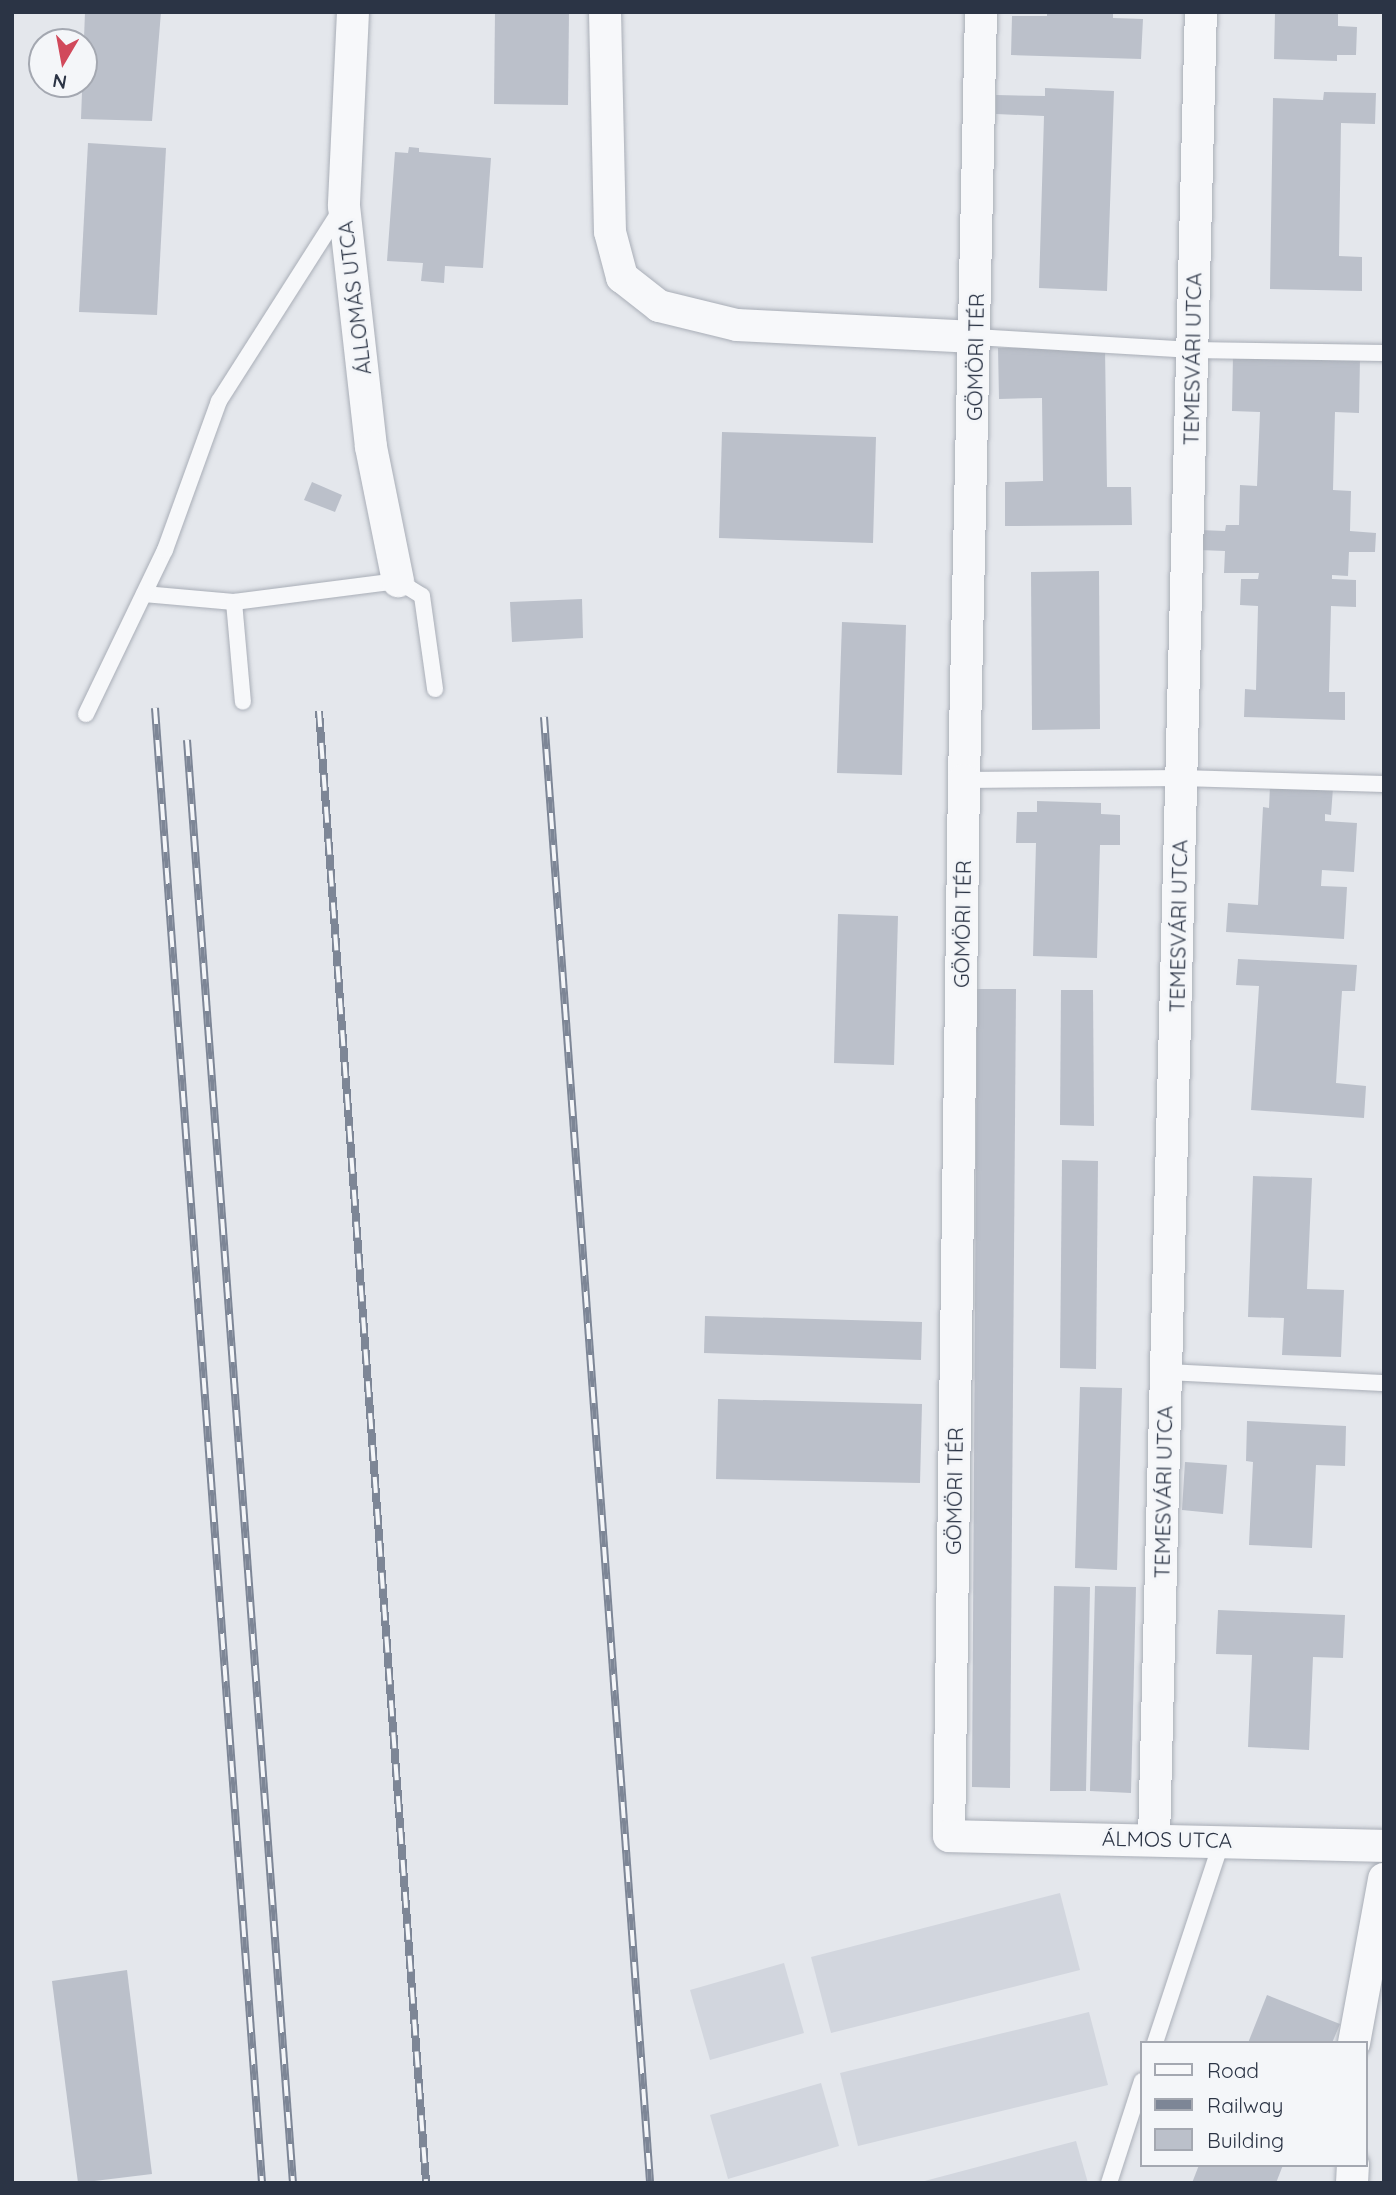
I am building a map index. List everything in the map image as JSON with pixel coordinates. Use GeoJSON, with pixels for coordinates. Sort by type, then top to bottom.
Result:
{"type":"FeatureCollection","features":[{"type":"Feature","properties":{"kind":"street","name":"ÁLLOMÁS UTCA"},"geometry":{"type":"LineString","coordinates":[[353,12],[344,206],[371,447],[398,581]]}},
{"type":"Feature","properties":{"kind":"street"},"geometry":{"type":"LineString","coordinates":[[604,12],[610,232],[622,277],[659,306],[737,326],[975,337]]}},
{"type":"Feature","properties":{"kind":"street","name":"GÖMÖRI TÉR"},"geometry":{"type":"LineString","coordinates":[[949,1836],[964,780],[981,12]]}},
{"type":"Feature","properties":{"kind":"street","name":"TEMESVÁRI UTCA"},"geometry":{"type":"LineString","coordinates":[[1154,1839],[1201,12]]}},
{"type":"Feature","properties":{"kind":"street","name":"ÁLMOS UTCA"},"geometry":{"type":"LineString","coordinates":[[949,1836],[1222,1840],[1384,1846]]}},
{"type":"Feature","properties":{"kind":"street"},"geometry":{"type":"LineString","coordinates":[[1354,2041],[1384,1879]]}},
{"type":"Feature","properties":{"kind":"lane"},"geometry":{"type":"LineString","coordinates":[[86,714],[144,594],[219,401],[344,206]]}},
{"type":"Feature","properties":{"kind":"lane"},"geometry":{"type":"LineString","coordinates":[[975,337],[1193,350],[1384,353]]}},
{"type":"Feature","properties":{"kind":"lane"},"geometry":{"type":"LineString","coordinates":[[144,594],[234,602],[398,581],[422,596],[435,689]]}},
{"type":"Feature","properties":{"kind":"lane"},"geometry":{"type":"LineString","coordinates":[[234,602],[243,702]]}},
{"type":"Feature","properties":{"kind":"lane"},"geometry":{"type":"LineString","coordinates":[[964,780],[1181,778],[1384,784]]}},
{"type":"Feature","properties":{"kind":"lane"},"geometry":{"type":"LineString","coordinates":[[1166,1372],[1384,1383]]}},
{"type":"Feature","properties":{"kind":"lane"},"geometry":{"type":"LineString","coordinates":[[1156,2041],[1222,1840]]}},
{"type":"Feature","properties":{"kind":"lane"},"geometry":{"type":"LineString","coordinates":[[1109,2183],[1140,2087]]}},
{"type":"Feature","properties":{"kind":"shaded area"},"geometry":{"type":"Polygon","coordinates":[[[1060,1893],[1080,1970],[831,2033],[811,1957],[1060,1893]]]}},
{"type":"Feature","properties":{"kind":"shaded area"},"geometry":{"type":"Polygon","coordinates":[[[784,1963],[804,2033],[710,2060],[690,1990],[784,1963]]]}},
{"type":"Feature","properties":{"kind":"shaded area"},"geometry":{"type":"Polygon","coordinates":[[[1089,2012],[1108,2085],[858,2146],[840,2073],[1089,2012]]]}},
{"type":"Feature","properties":{"kind":"shaded area"},"geometry":{"type":"Polygon","coordinates":[[[821,2083],[839,2146],[728,2179],[710,2115],[821,2083]]]}},
{"type":"Feature","properties":{"kind":"shaded area"},"geometry":{"type":"Polygon","coordinates":[[[1076,2141],[1088,2183],[917,2183],[1076,2141]]]}},
{"type":"Feature","properties":{"kind":"building"},"geometry":{"type":"Polygon","coordinates":[[[85,12],[161,12],[152,121],[81,119],[82,98],[98,98],[98,28],[84,28],[85,12]]]}},
{"type":"Feature","properties":{"kind":"building"},"geometry":{"type":"Polygon","coordinates":[[[495,12],[569,12],[568,105],[494,104],[495,12]]]}},
{"type":"Feature","properties":{"kind":"building"},"geometry":{"type":"Polygon","coordinates":[[[1047,12],[1113,12],[1113,18],[1143,19],[1141,59],[1011,55],[1012,16],[1047,16],[1047,12]]]}},
{"type":"Feature","properties":{"kind":"building"},"geometry":{"type":"Polygon","coordinates":[[[1275,12],[1338,12],[1338,26],[1357,27],[1356,55],[1337,55],[1337,61],[1274,59],[1275,12]]]}},
{"type":"Feature","properties":{"kind":"building"},"geometry":{"type":"Polygon","coordinates":[[[1045,88],[1114,91],[1107,291],[1039,288],[1044,116],[996,114],[996,95],[1045,96],[1045,88]]]}},
{"type":"Feature","properties":{"kind":"building"},"geometry":{"type":"Polygon","coordinates":[[[1324,92],[1376,93],[1375,124],[1341,123],[1339,256],[1362,257],[1362,291],[1270,289],[1273,98],[1323,100],[1324,92]]]}},
{"type":"Feature","properties":{"kind":"building"},"geometry":{"type":"Polygon","coordinates":[[[88,143],[166,148],[157,315],[79,312],[88,143]]]}},
{"type":"Feature","properties":{"kind":"building"},"geometry":{"type":"Polygon","coordinates":[[[409,147],[419,148],[419,152],[491,158],[483,268],[445,266],[444,283],[421,281],[423,263],[387,261],[395,152],[408,153],[409,147]]]}},
{"type":"Feature","properties":{"kind":"building"},"geometry":{"type":"Polygon","coordinates":[[[998,348],[1105,348],[1107,487],[1131,487],[1132,525],[1005,526],[1005,482],[1043,481],[1042,398],[999,399],[998,348]]]}},
{"type":"Feature","properties":{"kind":"building"},"geometry":{"type":"Polygon","coordinates":[[[1233,355],[1360,358],[1359,413],[1335,412],[1333,490],[1351,491],[1350,531],[1376,533],[1375,552],[1349,552],[1348,576],[1332,575],[1332,579],[1356,580],[1356,607],[1331,606],[1329,692],[1345,692],[1345,720],[1244,717],[1245,689],[1256,690],[1258,606],[1240,605],[1241,579],[1258,579],[1259,573],[1224,573],[1225,551],[1199,550],[1200,530],[1225,531],[1226,525],[1239,525],[1240,485],[1257,486],[1260,412],[1232,411],[1233,355]]]}},
{"type":"Feature","properties":{"kind":"building"},"geometry":{"type":"Polygon","coordinates":[[[722,432],[876,437],[873,543],[719,538],[722,432]]]}},
{"type":"Feature","properties":{"kind":"building"},"geometry":{"type":"Polygon","coordinates":[[[312,482],[342,495],[335,512],[304,500],[312,482]]]}},
{"type":"Feature","properties":{"kind":"building"},"geometry":{"type":"Polygon","coordinates":[[[1099,571],[1100,729],[1032,730],[1031,572],[1099,571]]]}},
{"type":"Feature","properties":{"kind":"building"},"geometry":{"type":"Polygon","coordinates":[[[582,599],[583,638],[512,642],[510,602],[582,599]]]}},
{"type":"Feature","properties":{"kind":"building"},"geometry":{"type":"Polygon","coordinates":[[[842,622],[906,625],[902,775],[837,773],[842,622]]]}},
{"type":"Feature","properties":{"kind":"building"},"geometry":{"type":"Polygon","coordinates":[[[1270,785],[1333,788],[1331,815],[1325,814],[1325,821],[1357,823],[1354,872],[1322,870],[1321,886],[1347,887],[1344,939],[1226,932],[1228,903],[1258,905],[1263,807],[1269,808],[1270,785]]]}},
{"type":"Feature","properties":{"kind":"building"},"geometry":{"type":"Polygon","coordinates":[[[1037,801],[1101,803],[1101,814],[1120,815],[1120,845],[1100,845],[1097,958],[1033,956],[1036,843],[1016,843],[1017,812],[1037,812],[1037,801]]]}},
{"type":"Feature","properties":{"kind":"building"},"geometry":{"type":"Polygon","coordinates":[[[838,914],[898,916],[894,1065],[834,1063],[838,914]]]}},
{"type":"Feature","properties":{"kind":"building"},"geometry":{"type":"Polygon","coordinates":[[[1238,959],[1357,965],[1355,991],[1342,991],[1336,1083],[1366,1086],[1364,1118],[1251,1110],[1259,986],[1236,985],[1238,959]]]}},
{"type":"Feature","properties":{"kind":"building"},"geometry":{"type":"Polygon","coordinates":[[[977,989],[1016,989],[1010,1788],[972,1787],[977,989]]]}},
{"type":"Feature","properties":{"kind":"building"},"geometry":{"type":"Polygon","coordinates":[[[1061,990],[1093,990],[1094,1126],[1060,1125],[1061,990]]]}},
{"type":"Feature","properties":{"kind":"building"},"geometry":{"type":"Polygon","coordinates":[[[1062,1160],[1098,1161],[1096,1369],[1060,1368],[1062,1160]]]}},
{"type":"Feature","properties":{"kind":"building"},"geometry":{"type":"Polygon","coordinates":[[[1253,1176],[1312,1178],[1307,1289],[1344,1290],[1341,1357],[1282,1355],[1284,1318],[1248,1317],[1253,1176]]]}},
{"type":"Feature","properties":{"kind":"building"},"geometry":{"type":"Polygon","coordinates":[[[705,1316],[922,1322],[921,1360],[704,1353],[705,1316]]]}},
{"type":"Feature","properties":{"kind":"building"},"geometry":{"type":"Polygon","coordinates":[[[1080,1387],[1122,1388],[1117,1570],[1075,1568],[1080,1387]]]}},
{"type":"Feature","properties":{"kind":"building"},"geometry":{"type":"Polygon","coordinates":[[[718,1399],[922,1404],[920,1483],[716,1479],[718,1399]]]}},
{"type":"Feature","properties":{"kind":"building"},"geometry":{"type":"Polygon","coordinates":[[[1247,1421],[1346,1426],[1345,1466],[1316,1465],[1312,1548],[1249,1545],[1253,1462],[1246,1461],[1247,1421]]]}},
{"type":"Feature","properties":{"kind":"building"},"geometry":{"type":"Polygon","coordinates":[[[1185,1462],[1227,1465],[1223,1514],[1182,1510],[1185,1462]]]}},
{"type":"Feature","properties":{"kind":"building"},"geometry":{"type":"Polygon","coordinates":[[[1054,1586],[1090,1587],[1086,1791],[1050,1791],[1054,1586]]]}},
{"type":"Feature","properties":{"kind":"building"},"geometry":{"type":"Polygon","coordinates":[[[1095,1586],[1136,1587],[1131,1793],[1090,1791],[1095,1586]]]}},
{"type":"Feature","properties":{"kind":"building"},"geometry":{"type":"Polygon","coordinates":[[[1218,1610],[1345,1615],[1343,1658],[1313,1657],[1309,1750],[1248,1747],[1252,1655],[1216,1654],[1218,1610]]]}},
{"type":"Feature","properties":{"kind":"building"},"geometry":{"type":"Polygon","coordinates":[[[127,1970],[152,2174],[78,2183],[52,1981],[127,1970]]]}},
{"type":"Feature","properties":{"kind":"building"},"geometry":{"type":"Polygon","coordinates":[[[1267,1995],[1340,2024],[1333,2041],[1249,2041],[1267,1995]]]}},
{"type":"Feature","properties":{"kind":"building"},"geometry":{"type":"Polygon","coordinates":[[[1198,2167],[1282,2167],[1276,2183],[1192,2183],[1198,2167]]]}},
{"type":"Feature","properties":{"kind":"railway"},"geometry":{"type":"LineString","coordinates":[[155,708],[262,2183]]}},
{"type":"Feature","properties":{"kind":"railway"},"geometry":{"type":"LineString","coordinates":[[319,711],[426,2183]]}},
{"type":"Feature","properties":{"kind":"railway"},"geometry":{"type":"LineString","coordinates":[[544,717],[650,2183]]}},
{"type":"Feature","properties":{"kind":"railway"},"geometry":{"type":"LineString","coordinates":[[187,740],[293,2183]]}}]}
